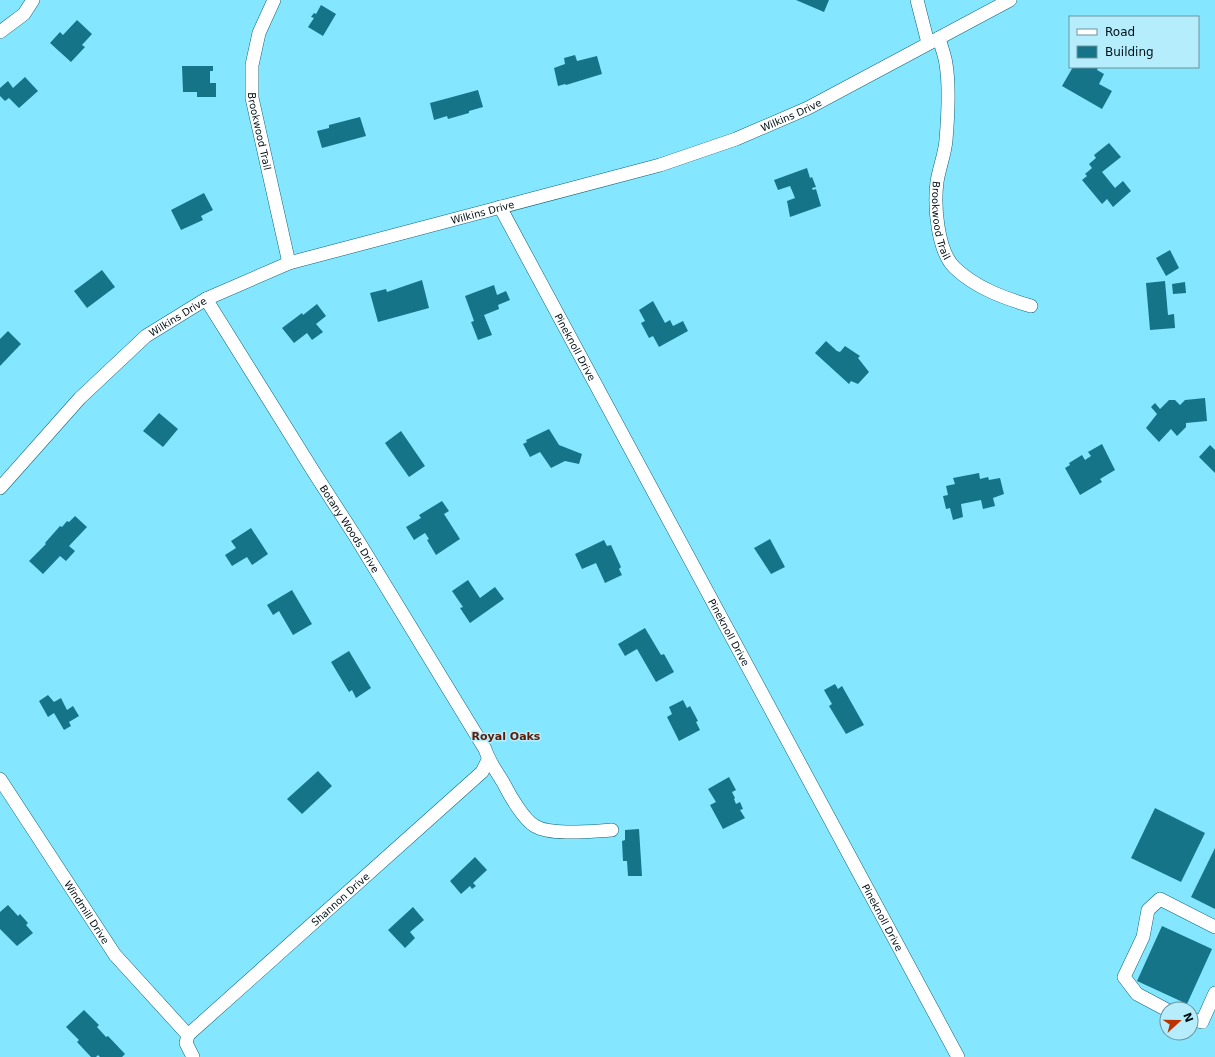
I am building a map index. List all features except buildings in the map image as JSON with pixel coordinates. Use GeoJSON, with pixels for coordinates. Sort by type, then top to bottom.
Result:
{"type":"FeatureCollection","features":[{"type":"Feature","properties":{"kind":"street"},"geometry":{"type":"LineString","coordinates":[[0,32],[24,14],[33,0]]}},
{"type":"Feature","properties":{"kind":"street","name":"Brookwood Trail"},"geometry":{"type":"LineString","coordinates":[[274,0],[259,34],[252,65],[252,98],[289,263]]}},
{"type":"Feature","properties":{"kind":"street","name":"Brookwood Trail"},"geometry":{"type":"LineString","coordinates":[[917,0],[934,41],[946,64],[948,112],[946,142],[937,181],[936,208],[942,245],[954,268],[977,284],[1007,299],[1031,306]]}},
{"type":"Feature","properties":{"kind":"street","name":"Wilkins Drive"},"geometry":{"type":"LineString","coordinates":[[0,488],[80,398],[146,336],[206,299],[289,263],[660,165],[736,139],[808,108],[1010,0]]}},
{"type":"Feature","properties":{"kind":"street","name":"Pineknoll Drive"},"geometry":{"type":"LineString","coordinates":[[500,207],[958,1057]]}},
{"type":"Feature","properties":{"kind":"street","name":"Botany Woods Drive"},"geometry":{"type":"LineString","coordinates":[[206,299],[315,474],[362,546],[485,749],[488,760],[494,767],[516,805],[535,826],[564,832],[612,830]]}},
{"type":"Feature","properties":{"kind":"street","name":"Shannon Drive"},"geometry":{"type":"LineString","coordinates":[[188,1035],[482,772],[488,760]]}},
{"type":"Feature","properties":{"kind":"street","name":"Windmill Drive"},"geometry":{"type":"LineString","coordinates":[[0,779],[115,955],[188,1035]]}},
{"type":"Feature","properties":{"kind":"street"},"geometry":{"type":"LineString","coordinates":[[1159,1006],[1137,994],[1124,977],[1143,936],[1148,910],[1160,899],[1215,927]]}},
{"type":"Feature","properties":{"kind":"street"},"geometry":{"type":"LineString","coordinates":[[1199,1021],[1202,1022],[1215,993]]}},
{"type":"Feature","properties":{"kind":"street"},"geometry":{"type":"LineString","coordinates":[[188,1035],[186,1043],[193,1057]]}},
{"type":"Feature","properties":{"kind":"district","name":"Royal Oaks"},"geometry":{"type":"Point","coordinates":[506,736]}}]}
